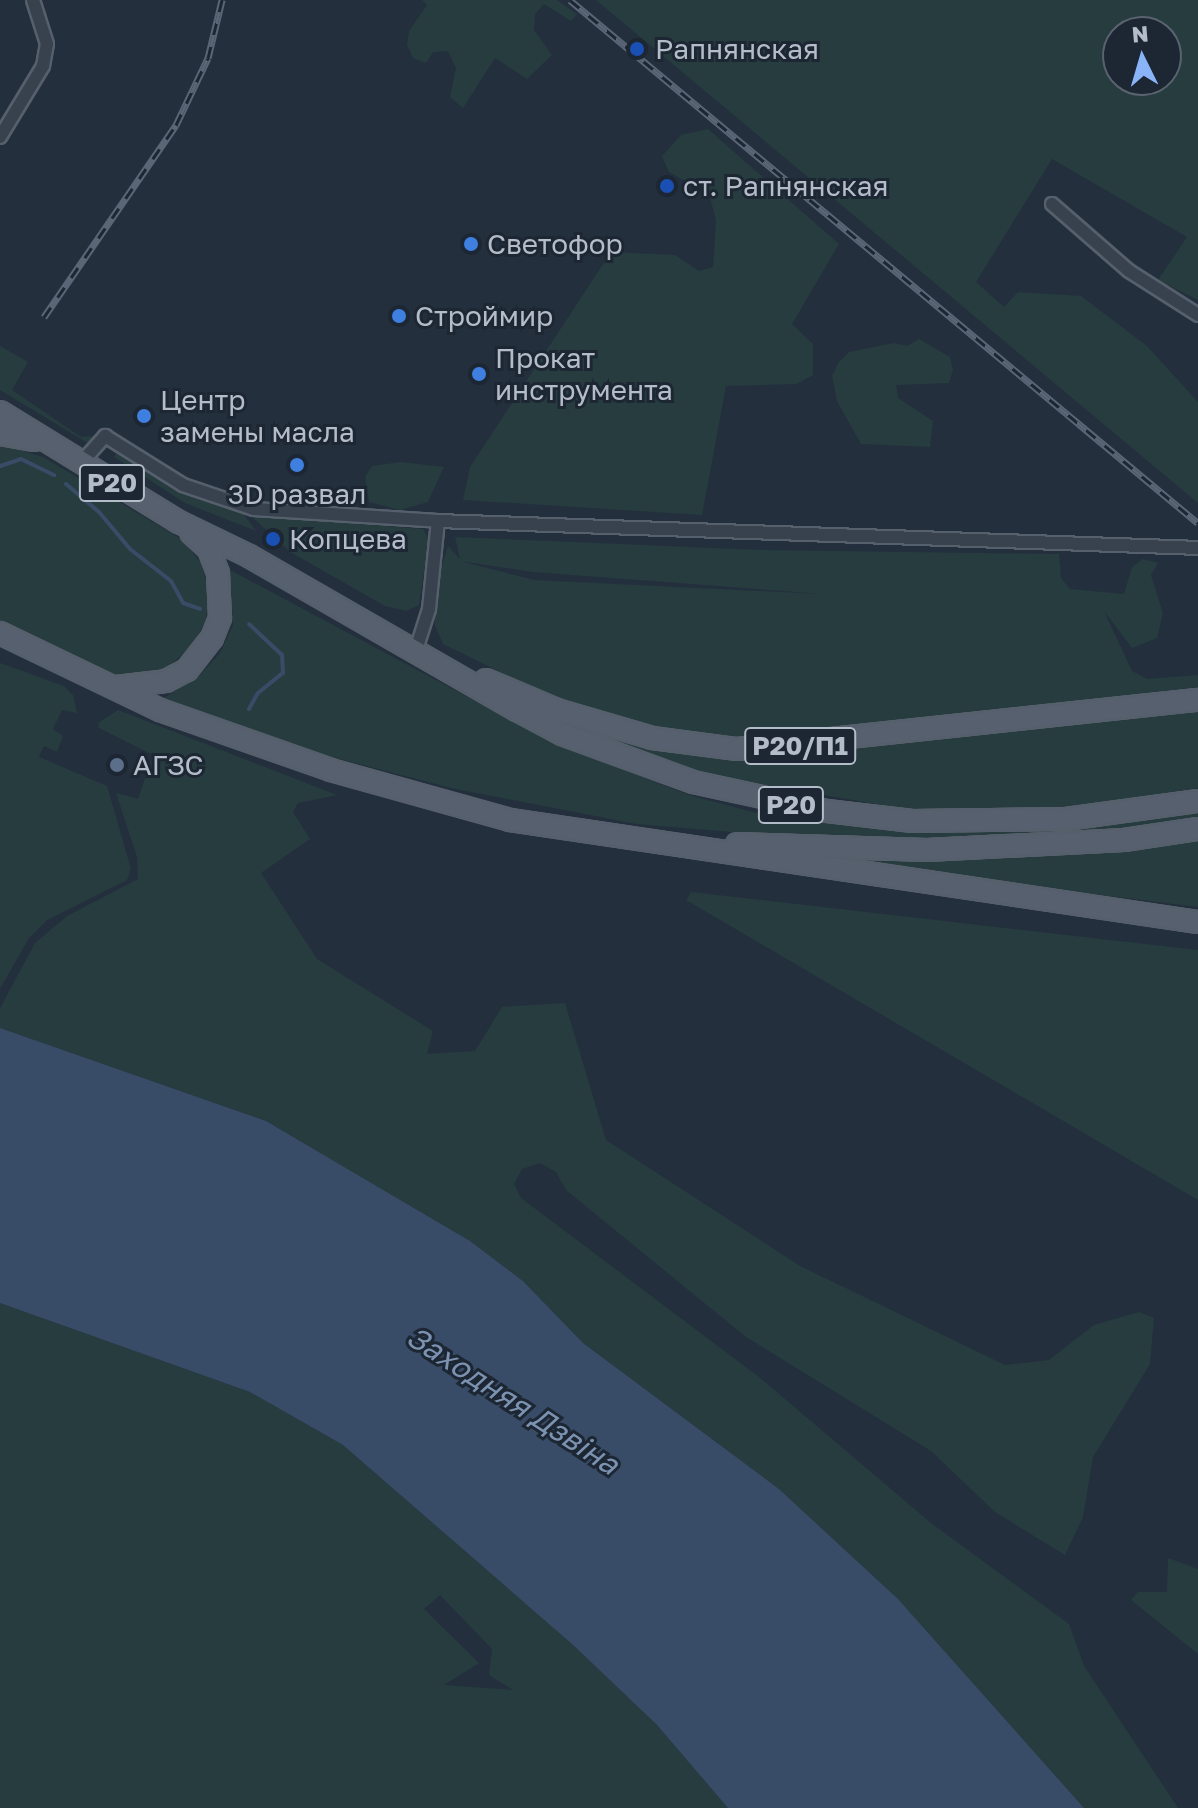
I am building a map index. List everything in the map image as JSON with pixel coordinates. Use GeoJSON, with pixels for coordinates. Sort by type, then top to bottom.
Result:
{"type":"FeatureCollection","features":[{"type":"Feature","properties":{"kind":"main road","name":"Р20"},"geometry":{"type":"LineString","coordinates":[[0,412],[80,464],[179,522],[416,650],[562,734],[693,782],[761,799],[912,821],[983,823],[1066,819],[1198,801]]}},
{"type":"Feature","properties":{"kind":"main road","name":"Р20"},"geometry":{"type":"LineString","coordinates":[[0,434],[46,443]]}},
{"type":"Feature","properties":{"kind":"main road","name":"Р20"},"geometry":{"type":"LineString","coordinates":[[109,687],[166,681],[187,670],[212,638],[220,618],[218,573],[209,549],[179,522]]}},
{"type":"Feature","properties":{"kind":"main road","name":"Р20"},"geometry":{"type":"LineString","coordinates":[[0,633],[160,710],[331,770],[510,820],[629,840],[927,850],[1124,840],[1198,829]]}},
{"type":"Feature","properties":{"kind":"main road","name":"Р20/П1"},"geometry":{"type":"LineString","coordinates":[[416,650],[557,710],[652,738],[737,749],[1198,700]]}},
{"type":"Feature","properties":{"kind":"main road"},"geometry":{"type":"LineString","coordinates":[[629,840],[1198,922]]}},
{"type":"Feature","properties":{"kind":"street"},"geometry":{"type":"LineString","coordinates":[[0,137],[43,66],[47,44],[33,0]]}},
{"type":"Feature","properties":{"kind":"street"},"geometry":{"type":"LineString","coordinates":[[1052,204],[1129,271],[1198,315]]}},
{"type":"Feature","properties":{"kind":"street"},"geometry":{"type":"LineString","coordinates":[[80,464],[105,436],[214,499],[254,509],[438,521],[1198,548]]}},
{"type":"Feature","properties":{"kind":"street"},"geometry":{"type":"LineString","coordinates":[[416,650],[429,609],[438,521]]}},
{"type":"Feature","properties":{"kind":"green space"},"geometry":{"type":"Polygon","coordinates":[[[422,0],[557,0],[577,14],[571,21],[544,4],[535,14],[534,30],[552,55],[527,79],[495,58],[463,108],[450,97],[456,68],[448,51],[433,52],[426,63],[413,58],[407,45],[409,31],[427,5],[422,0]]]}},
{"type":"Feature","properties":{"kind":"green space"},"geometry":{"type":"Polygon","coordinates":[[[596,0],[1198,0],[1198,300],[1158,280],[1187,237],[1052,159],[976,282],[1004,307],[1018,292],[1081,296],[1147,346],[1198,402],[1198,503],[596,0]]]}},
{"type":"Feature","properties":{"kind":"green space"},"geometry":{"type":"Polygon","coordinates":[[[708,129],[839,244],[792,324],[813,344],[813,375],[796,384],[726,386],[702,515],[463,500],[470,467],[611,252],[675,255],[699,271],[713,267],[716,220],[709,194],[669,172],[662,156],[681,135],[708,129]]]}},
{"type":"Feature","properties":{"kind":"green space"},"geometry":{"type":"Polygon","coordinates":[[[919,339],[950,357],[953,370],[949,383],[896,385],[898,398],[933,421],[930,447],[861,444],[837,401],[832,376],[839,362],[849,352],[894,343],[907,346],[919,339]]]}},
{"type":"Feature","properties":{"kind":"green space"},"geometry":{"type":"Polygon","coordinates":[[[0,346],[28,362],[12,390],[81,437],[94,436],[91,445],[0,390],[0,346]]]}},
{"type":"Feature","properties":{"kind":"green space"},"geometry":{"type":"Polygon","coordinates":[[[0,444],[43,457],[183,540],[201,563],[209,590],[206,620],[192,646],[168,667],[141,678],[113,676],[0,621],[0,444]]]}},
{"type":"Feature","properties":{"kind":"green space"},"geometry":{"type":"Polygon","coordinates":[[[117,452],[174,488],[243,513],[256,531],[185,503],[114,457],[117,452]]]}},
{"type":"Feature","properties":{"kind":"green space"},"geometry":{"type":"Polygon","coordinates":[[[401,462],[444,467],[428,502],[400,510],[369,502],[365,477],[372,466],[401,462]]]}},
{"type":"Feature","properties":{"kind":"green space"},"geometry":{"type":"Polygon","coordinates":[[[250,515],[423,529],[429,539],[419,605],[406,611],[385,606],[290,552],[250,515]]]}},
{"type":"Feature","properties":{"kind":"green space"},"geometry":{"type":"Polygon","coordinates":[[[455,537],[760,550],[1059,554],[1061,578],[1070,589],[1124,594],[1132,567],[1143,559],[1158,563],[1151,575],[1163,613],[1157,638],[1132,648],[1104,611],[1132,671],[1147,679],[1198,675],[1198,687],[796,734],[735,737],[651,727],[558,700],[443,644],[435,626],[433,595],[448,546],[460,559],[455,537]],[[460,561],[534,580],[822,594],[533,572],[460,561]]]}},
{"type":"Feature","properties":{"kind":"green space"},"geometry":{"type":"Polygon","coordinates":[[[230,570],[552,742],[689,795],[760,814],[773,811],[943,832],[1026,832],[1198,813],[1198,819],[1109,832],[943,839],[756,834],[636,824],[451,788],[298,748],[164,698],[200,675],[220,653],[233,625],[230,570]]]}},
{"type":"Feature","properties":{"kind":"green space"},"geometry":{"type":"Polygon","coordinates":[[[0,663],[64,686],[73,695],[77,713],[62,710],[53,729],[63,736],[57,752],[44,746],[39,757],[107,786],[131,869],[127,880],[47,920],[29,938],[0,989],[0,663]]]}},
{"type":"Feature","properties":{"kind":"green space"},"geometry":{"type":"Polygon","coordinates":[[[1198,709],[1198,788],[1071,807],[973,811],[900,808],[694,773],[549,716],[649,748],[737,759],[1198,709]]]}},
{"type":"Feature","properties":{"kind":"green space"},"geometry":{"type":"Polygon","coordinates":[[[118,710],[337,795],[298,803],[293,812],[310,839],[261,873],[317,959],[433,1031],[427,1054],[475,1051],[502,1007],[565,1003],[606,1140],[800,1266],[1005,1365],[1049,1360],[1094,1325],[1139,1312],[1154,1318],[1150,1364],[1093,1457],[1083,1517],[1065,1555],[995,1512],[931,1451],[746,1337],[566,1190],[556,1172],[540,1163],[522,1169],[514,1184],[521,1198],[759,1377],[931,1523],[1069,1624],[1084,1666],[1178,1808],[1084,1808],[898,1599],[779,1489],[583,1343],[523,1281],[470,1241],[266,1121],[0,1028],[0,1008],[35,943],[67,916],[138,879],[137,857],[116,793],[138,799],[153,755],[99,728],[98,723],[118,710]]]}},
{"type":"Feature","properties":{"kind":"green space"},"geometry":{"type":"Polygon","coordinates":[[[1198,840],[1198,907],[792,857],[957,860],[1198,840]]]}},
{"type":"Feature","properties":{"kind":"green space"},"geometry":{"type":"Polygon","coordinates":[[[691,892],[1198,950],[1198,1200],[686,900],[691,892]]]}},
{"type":"Feature","properties":{"kind":"green space"},"geometry":{"type":"Polygon","coordinates":[[[0,1303],[250,1392],[343,1445],[572,1644],[657,1725],[728,1808],[0,1808],[0,1303]],[[440,1595],[424,1609],[479,1663],[444,1685],[513,1690],[489,1675],[492,1649],[440,1595]]]}},
{"type":"Feature","properties":{"kind":"green space"},"geometry":{"type":"Polygon","coordinates":[[[1168,1558],[1198,1569],[1198,1654],[1131,1600],[1138,1592],[1167,1592],[1168,1558]]]}},
{"type":"Feature","properties":{"kind":"water","name":"Заходняя Дзвіна"},"geometry":{"type":"Polygon","coordinates":[[[0,1028],[266,1121],[470,1241],[523,1281],[583,1343],[779,1489],[898,1599],[1084,1808],[728,1808],[657,1725],[572,1644],[343,1445],[250,1392],[0,1303],[0,1028]]]}},
{"type":"Feature","properties":{"kind":"waterway"},"geometry":{"type":"LineString","coordinates":[[0,466],[21,459],[54,475]]}},
{"type":"Feature","properties":{"kind":"waterway"},"geometry":{"type":"LineString","coordinates":[[66,484],[99,512],[130,549],[171,581],[183,603],[200,609]]}},
{"type":"Feature","properties":{"kind":"waterway"},"geometry":{"type":"LineString","coordinates":[[249,624],[282,655],[283,673],[258,693],[249,709]]}},
{"type":"Feature","properties":{"kind":"railway"},"geometry":{"type":"LineString","coordinates":[[44,317],[176,125],[208,58],[222,0]]}},
{"type":"Feature","properties":{"kind":"railway"},"geometry":{"type":"LineString","coordinates":[[570,0],[1198,523]]}},
{"type":"Feature","properties":{"kind":"place","name":"Рапнянская"},"geometry":{"type":"Point","coordinates":[637,49]}},
{"type":"Feature","properties":{"kind":"place","name":"ст. Рапнянская"},"geometry":{"type":"Point","coordinates":[667,186]}},
{"type":"Feature","properties":{"kind":"place","name":"Светофор"},"geometry":{"type":"Point","coordinates":[471,244]}},
{"type":"Feature","properties":{"kind":"place","name":"Строймир"},"geometry":{"type":"Point","coordinates":[399,316]}},
{"type":"Feature","properties":{"kind":"place","name":"Прокат инструмента"},"geometry":{"type":"Point","coordinates":[479,374]}},
{"type":"Feature","properties":{"kind":"place","name":"Центр замены масла"},"geometry":{"type":"Point","coordinates":[144,416]}},
{"type":"Feature","properties":{"kind":"place","name":"3D развал"},"geometry":{"type":"Point","coordinates":[297,465]}},
{"type":"Feature","properties":{"kind":"place","name":"Копцева"},"geometry":{"type":"Point","coordinates":[273,539]}},
{"type":"Feature","properties":{"kind":"place","name":"АГЗС"},"geometry":{"type":"Point","coordinates":[117,765]}}]}
